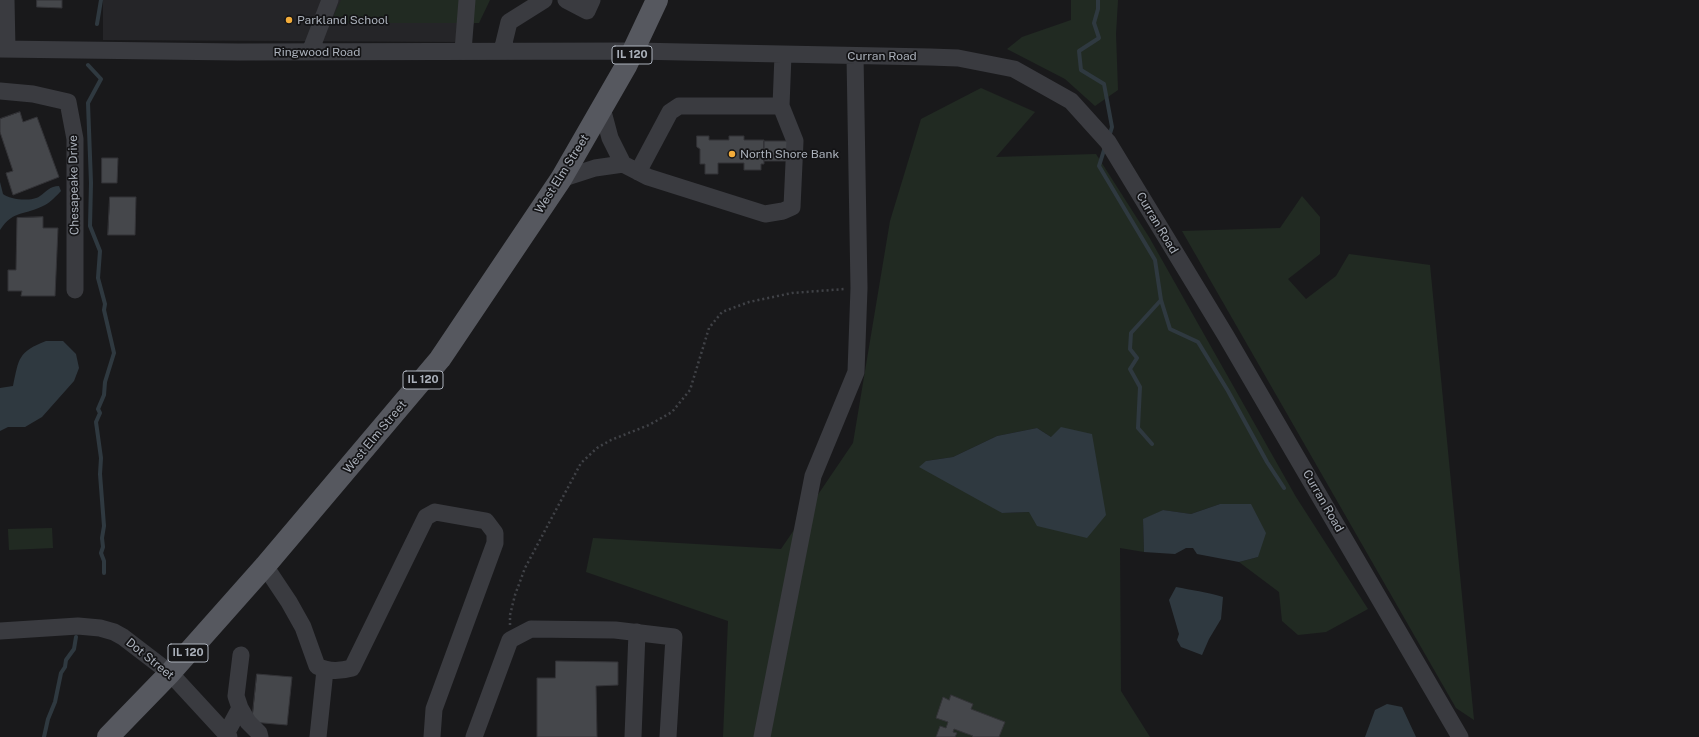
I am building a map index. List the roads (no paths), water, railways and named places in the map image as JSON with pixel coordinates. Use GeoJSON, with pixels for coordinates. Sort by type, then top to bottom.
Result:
{"type":"FeatureCollection","features":[{"type":"Feature","properties":{"kind":"main road","name":"West Elm Street"},"geometry":{"type":"LineString","coordinates":[[108,737],[170,673],[265,566],[440,359],[561,179],[634,51],[657,0]]}},
{"type":"Feature","properties":{"kind":"street"},"geometry":{"type":"LineString","coordinates":[[4,49],[6,0]]}},
{"type":"Feature","properties":{"kind":"street"},"geometry":{"type":"LineString","coordinates":[[310,52],[330,0]]}},
{"type":"Feature","properties":{"kind":"street"},"geometry":{"type":"LineString","coordinates":[[463,51],[467,0]]}},
{"type":"Feature","properties":{"kind":"street"},"geometry":{"type":"LineString","coordinates":[[502,51],[509,22],[544,0]]}},
{"type":"Feature","properties":{"kind":"street"},"geometry":{"type":"LineString","coordinates":[[566,0],[586,11],[592,0]]}},
{"type":"Feature","properties":{"kind":"street","name":"Ringwood Road"},"geometry":{"type":"LineString","coordinates":[[4,49],[310,52],[634,51]]}},
{"type":"Feature","properties":{"kind":"street","name":"Curran Road"},"geometry":{"type":"LineString","coordinates":[[634,51],[958,58],[1014,69],[1071,101],[1108,142],[1226,336],[1460,737]]}},
{"type":"Feature","properties":{"kind":"street"},"geometry":{"type":"LineString","coordinates":[[602,108],[610,138],[631,168],[648,177],[765,214],[783,212],[792,207],[795,141],[781,106],[783,54]]}},
{"type":"Feature","properties":{"kind":"street"},"geometry":{"type":"LineString","coordinates":[[762,737],[813,476],[856,372],[859,288],[856,56]]}},
{"type":"Feature","properties":{"kind":"street","name":"Chesapeake Drive"},"geometry":{"type":"LineString","coordinates":[[0,91],[33,94],[68,102],[75,139],[75,290]]}},
{"type":"Feature","properties":{"kind":"street"},"geometry":{"type":"LineString","coordinates":[[631,168],[670,112],[679,106],[781,106]]}},
{"type":"Feature","properties":{"kind":"street"},"geometry":{"type":"LineString","coordinates":[[561,179],[595,168],[631,168]]}},
{"type":"Feature","properties":{"kind":"street"},"geometry":{"type":"LineString","coordinates":[[265,566],[289,602],[303,627],[317,666],[325,670],[345,670],[352,668],[426,517],[435,512],[486,521],[495,532],[495,543],[434,709],[432,737]]}},
{"type":"Feature","properties":{"kind":"street","name":"Dot Street"},"geometry":{"type":"LineString","coordinates":[[0,631],[78,626],[100,628],[114,632],[123,637],[170,673],[228,736]]}},
{"type":"Feature","properties":{"kind":"street"},"geometry":{"type":"LineString","coordinates":[[474,737],[510,640],[531,629],[615,630],[674,637],[668,737]]}},
{"type":"Feature","properties":{"kind":"street"},"geometry":{"type":"LineString","coordinates":[[633,737],[637,632]]}},
{"type":"Feature","properties":{"kind":"street"},"geometry":{"type":"LineString","coordinates":[[241,655],[236,696],[240,708],[248,722],[259,733],[260,737]]}},
{"type":"Feature","properties":{"kind":"street"},"geometry":{"type":"LineString","coordinates":[[318,737],[325,670]]}},
{"type":"Feature","properties":{"kind":"street"},"geometry":{"type":"LineString","coordinates":[[228,736],[240,708]]}},
{"type":"Feature","properties":{"kind":"waterway"},"geometry":{"type":"LineString","coordinates":[[97,24],[101,0]]}},
{"type":"Feature","properties":{"kind":"waterway"},"geometry":{"type":"LineString","coordinates":[[1098,0],[1098,9],[1094,23],[1099,38],[1079,51],[1081,70],[1104,84],[1112,127],[1109,137]]}},
{"type":"Feature","properties":{"kind":"waterway"},"geometry":{"type":"LineString","coordinates":[[88,65],[101,79],[88,103],[91,183],[90,226],[100,251],[98,278],[105,304],[104,310],[114,353],[105,382],[104,395],[98,409],[100,413],[96,422],[101,458],[100,474],[104,526],[102,538],[103,547],[101,553],[104,561],[104,573]]}},
{"type":"Feature","properties":{"kind":"waterway"},"geometry":{"type":"LineString","coordinates":[[1105,147],[1099,166],[1155,260],[1161,300],[1131,333],[1130,349],[1137,358],[1130,369],[1140,387],[1138,428],[1152,444]]}},
{"type":"Feature","properties":{"kind":"waterway"},"geometry":{"type":"LineString","coordinates":[[1161,300],[1170,329],[1198,342],[1228,391],[1267,462],[1284,488]]}},
{"type":"Feature","properties":{"kind":"waterway"},"geometry":{"type":"LineString","coordinates":[[44,737],[48,719],[55,702],[61,673],[65,667],[66,660],[74,649],[76,637]]}},
{"type":"Feature","properties":{"kind":"place","name":"Parkland School"},"geometry":{"type":"Point","coordinates":[289,20]}},
{"type":"Feature","properties":{"kind":"place","name":"North Shore Bank"},"geometry":{"type":"Point","coordinates":[732,154]}}]}
